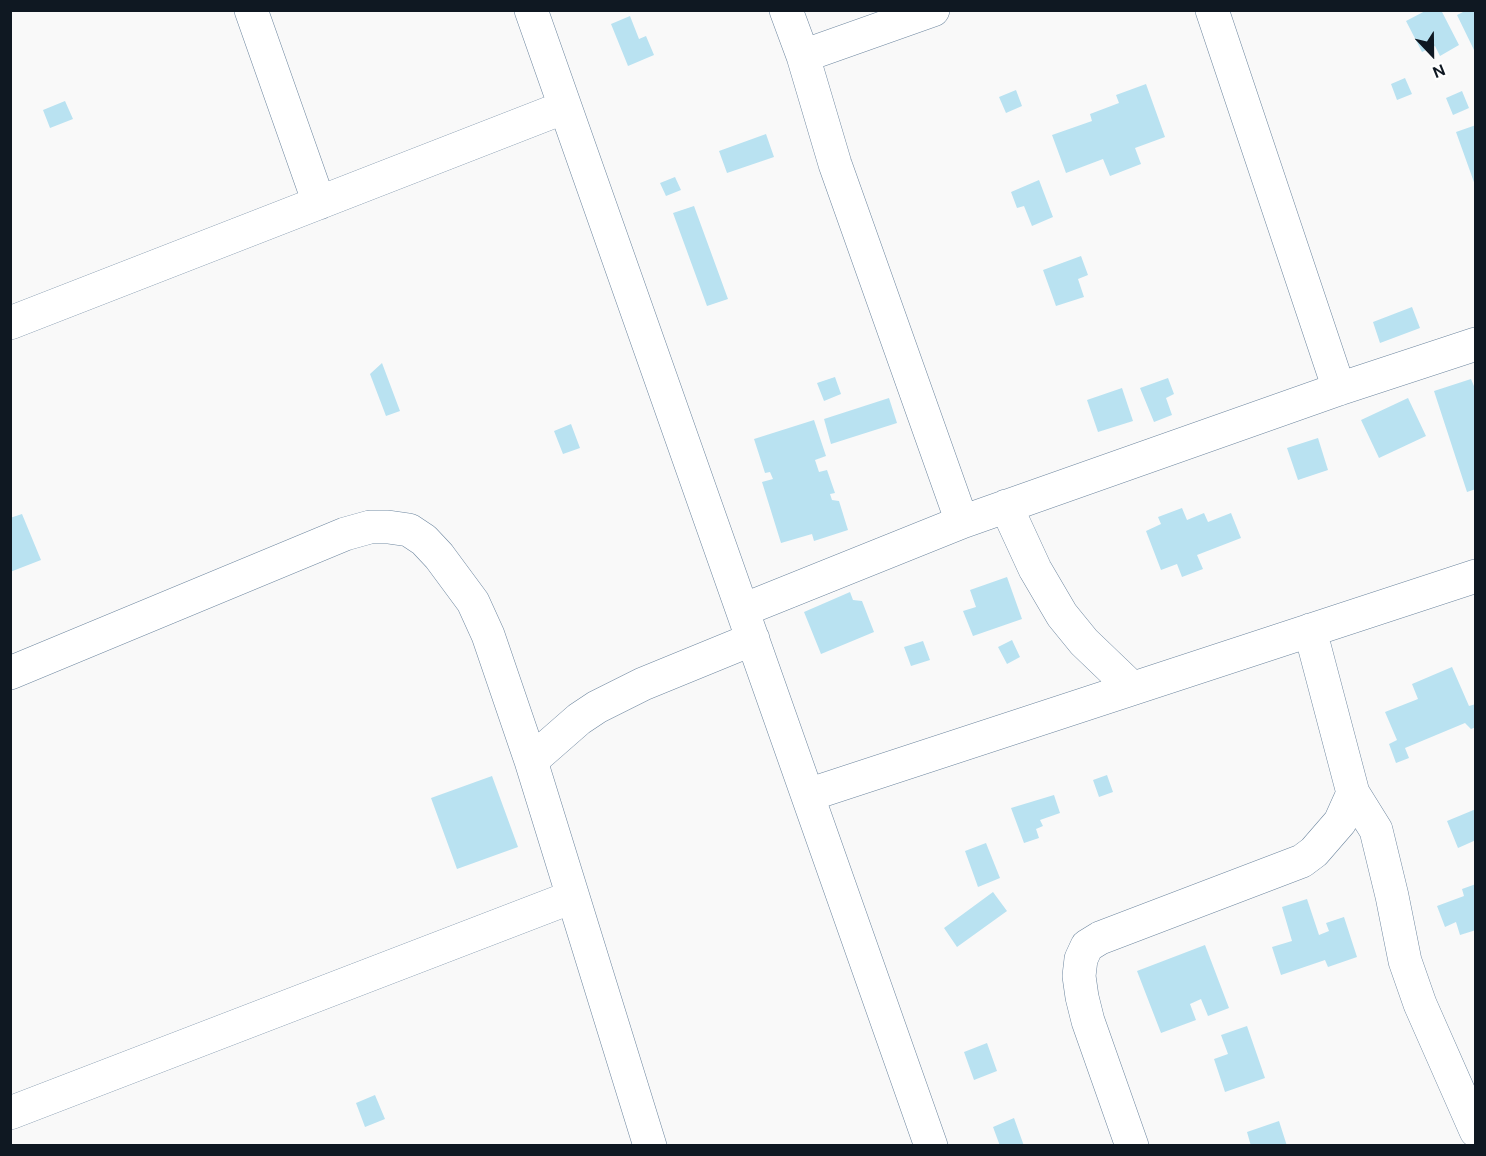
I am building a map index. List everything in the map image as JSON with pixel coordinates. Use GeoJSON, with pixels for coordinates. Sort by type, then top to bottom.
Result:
{"type":"FeatureCollection","features":[{"type":"Feature","properties":{"kind":"street"},"geometry":{"type":"LineString","coordinates":[[251,10],[319,203]]}},
{"type":"Feature","properties":{"kind":"street"},"geometry":{"type":"LineString","coordinates":[[531,10],[931,1146]]}},
{"type":"Feature","properties":{"kind":"street"},"geometry":{"type":"LineString","coordinates":[[786,10],[803,56],[835,164],[962,522]]}},
{"type":"Feature","properties":{"kind":"street"},"geometry":{"type":"LineString","coordinates":[[803,56],[933,10]]}},
{"type":"Feature","properties":{"kind":"street"},"geometry":{"type":"LineString","coordinates":[[1212,10],[1339,389]]}},
{"type":"Feature","properties":{"kind":"street"},"geometry":{"type":"LineString","coordinates":[[10,322],[565,107]]}},
{"type":"Feature","properties":{"kind":"street"},"geometry":{"type":"LineString","coordinates":[[531,761],[579,719],[597,707],[643,684],[748,624],[962,522],[1339,389],[1476,344]]}},
{"type":"Feature","properties":{"kind":"street"},"geometry":{"type":"LineString","coordinates":[[1006,507],[1035,569],[1062,615],[1084,642],[1132,688]]}},
{"type":"Feature","properties":{"kind":"street"},"geometry":{"type":"LineString","coordinates":[[10,673],[345,534],[370,527],[388,527],[409,530],[424,540],[439,556],[473,602],[488,635],[531,761],[650,1146]]}},
{"type":"Feature","properties":{"kind":"street"},"geometry":{"type":"LineString","coordinates":[[808,795],[1476,576]]}},
{"type":"Feature","properties":{"kind":"street"},"geometry":{"type":"LineString","coordinates":[[1310,630],[1353,793],[1376,830],[1405,962],[1420,1004],[1476,1131]]}},
{"type":"Feature","properties":{"kind":"street"},"geometry":{"type":"LineString","coordinates":[[1132,1146],[1088,1021],[1082,997],[1079,976],[1081,959],[1087,946],[1100,938],[1302,861],[1314,852],[1340,822],[1353,793]]}},
{"type":"Feature","properties":{"kind":"street"},"geometry":{"type":"LineString","coordinates":[[10,1113],[572,897]]}},
{"type":"Feature","properties":{"kind":"building"},"geometry":{"type":"Polygon","coordinates":[[[1427,10],[1441,10],[1459,45],[1440,56],[1435,46],[1422,52],[1406,21],[1427,10]]]}},
{"type":"Feature","properties":{"kind":"building"},"geometry":{"type":"Polygon","coordinates":[[[1462,10],[1476,10],[1476,49],[1474,50],[1457,15],[1463,12],[1462,10]]]}},
{"type":"Feature","properties":{"kind":"building"},"geometry":{"type":"Polygon","coordinates":[[[630,16],[639,39],[646,36],[654,55],[628,66],[611,24],[630,16]]]}},
{"type":"Feature","properties":{"kind":"building"},"geometry":{"type":"Polygon","coordinates":[[[1405,78],[1412,94],[1397,100],[1391,84],[1405,78]]]}},
{"type":"Feature","properties":{"kind":"building"},"geometry":{"type":"Polygon","coordinates":[[[1146,84],[1165,137],[1135,148],[1141,164],[1110,176],[1103,159],[1066,173],[1052,135],[1092,121],[1090,114],[1119,103],[1116,95],[1146,84]]]}},
{"type":"Feature","properties":{"kind":"building"},"geometry":{"type":"Polygon","coordinates":[[[1016,90],[1022,106],[1006,113],[999,97],[1016,90]]]}},
{"type":"Feature","properties":{"kind":"building"},"geometry":{"type":"Polygon","coordinates":[[[1462,91],[1469,108],[1453,115],[1446,98],[1462,91]]]}},
{"type":"Feature","properties":{"kind":"building"},"geometry":{"type":"Polygon","coordinates":[[[65,101],[73,119],[50,128],[43,110],[65,101]]]}},
{"type":"Feature","properties":{"kind":"building"},"geometry":{"type":"Polygon","coordinates":[[[1476,125],[1476,185],[1475,185],[1456,132],[1476,125]]]}},
{"type":"Feature","properties":{"kind":"building"},"geometry":{"type":"Polygon","coordinates":[[[766,134],[774,157],[727,173],[719,151],[766,134]]]}},
{"type":"Feature","properties":{"kind":"building"},"geometry":{"type":"Polygon","coordinates":[[[675,177],[681,190],[666,196],[660,183],[675,177]]]}},
{"type":"Feature","properties":{"kind":"building"},"geometry":{"type":"Polygon","coordinates":[[[1039,180],[1053,217],[1032,226],[1024,206],[1017,208],[1011,192],[1039,180]]]}},
{"type":"Feature","properties":{"kind":"building"},"geometry":{"type":"Polygon","coordinates":[[[694,206],[728,299],[707,306],[673,213],[694,206]]]}},
{"type":"Feature","properties":{"kind":"building"},"geometry":{"type":"Polygon","coordinates":[[[1081,256],[1088,275],[1078,279],[1084,297],[1056,306],[1043,270],[1081,256]]]}},
{"type":"Feature","properties":{"kind":"building"},"geometry":{"type":"Polygon","coordinates":[[[1412,307],[1420,328],[1380,343],[1373,322],[1412,307]]]}},
{"type":"Feature","properties":{"kind":"building"},"geometry":{"type":"Polygon","coordinates":[[[382,363],[400,411],[386,416],[370,374],[382,363]]]}},
{"type":"Feature","properties":{"kind":"building"},"geometry":{"type":"Polygon","coordinates":[[[835,377],[841,394],[824,401],[817,383],[835,377]]]}},
{"type":"Feature","properties":{"kind":"building"},"geometry":{"type":"Polygon","coordinates":[[[1168,378],[1174,394],[1166,398],[1172,415],[1154,422],[1140,388],[1168,378]]]}},
{"type":"Feature","properties":{"kind":"building"},"geometry":{"type":"Polygon","coordinates":[[[1471,379],[1476,391],[1476,489],[1467,492],[1434,391],[1471,379]]]}},
{"type":"Feature","properties":{"kind":"building"},"geometry":{"type":"Polygon","coordinates":[[[1122,388],[1133,421],[1098,432],[1087,400],[1122,388]]]}},
{"type":"Feature","properties":{"kind":"building"},"geometry":{"type":"Polygon","coordinates":[[[889,398],[897,423],[831,444],[824,419],[889,398]]]}},
{"type":"Feature","properties":{"kind":"building"},"geometry":{"type":"Polygon","coordinates":[[[1408,398],[1426,436],[1379,458],[1361,420],[1408,398]]]}},
{"type":"Feature","properties":{"kind":"building"},"geometry":{"type":"Polygon","coordinates":[[[814,420],[826,456],[815,460],[819,472],[827,470],[835,493],[830,494],[832,500],[839,501],[848,530],[814,541],[812,534],[781,543],[762,482],[773,479],[770,472],[765,473],[754,439],[814,420]]]}},
{"type":"Feature","properties":{"kind":"building"},"geometry":{"type":"Polygon","coordinates":[[[571,424],[580,448],[563,454],[554,431],[571,424]]]}},
{"type":"Feature","properties":{"kind":"building"},"geometry":{"type":"Polygon","coordinates":[[[1318,438],[1328,470],[1298,480],[1287,448],[1318,438]]]}},
{"type":"Feature","properties":{"kind":"building"},"geometry":{"type":"Polygon","coordinates":[[[1182,508],[1187,520],[1204,513],[1208,522],[1231,513],[1241,538],[1197,555],[1203,569],[1182,577],[1177,564],[1161,570],[1146,531],[1161,524],[1158,517],[1182,508]]]}},
{"type":"Feature","properties":{"kind":"building"},"geometry":{"type":"Polygon","coordinates":[[[22,514],[41,560],[10,572],[10,518],[22,514]]]}},
{"type":"Feature","properties":{"kind":"building"},"geometry":{"type":"Polygon","coordinates":[[[1007,577],[1022,619],[973,636],[963,611],[976,607],[970,590],[1007,577]]]}},
{"type":"Feature","properties":{"kind":"building"},"geometry":{"type":"Polygon","coordinates":[[[850,592],[853,600],[862,601],[874,632],[821,654],[804,612],[850,592]]]}},
{"type":"Feature","properties":{"kind":"building"},"geometry":{"type":"Polygon","coordinates":[[[1012,640],[1020,657],[1007,664],[998,647],[1012,640]]]}},
{"type":"Feature","properties":{"kind":"building"},"geometry":{"type":"Polygon","coordinates":[[[923,641],[930,660],[911,666],[904,647],[923,641]]]}},
{"type":"Feature","properties":{"kind":"building"},"geometry":{"type":"Polygon","coordinates":[[[1452,667],[1469,706],[1476,704],[1476,727],[1471,729],[1465,723],[1405,748],[1409,758],[1396,763],[1389,744],[1397,740],[1385,712],[1418,699],[1412,684],[1452,667]]]}},
{"type":"Feature","properties":{"kind":"building"},"geometry":{"type":"Polygon","coordinates":[[[1107,775],[1113,792],[1099,797],[1093,780],[1107,775]]]}},
{"type":"Feature","properties":{"kind":"building"},"geometry":{"type":"Polygon","coordinates":[[[492,776],[518,847],[457,869],[431,798],[492,776]]]}},
{"type":"Feature","properties":{"kind":"building"},"geometry":{"type":"Polygon","coordinates":[[[1054,795],[1060,813],[1040,820],[1043,826],[1036,829],[1039,838],[1024,843],[1011,808],[1054,795]]]}},
{"type":"Feature","properties":{"kind":"building"},"geometry":{"type":"Polygon","coordinates":[[[1476,809],[1476,840],[1458,848],[1447,821],[1476,809]]]}},
{"type":"Feature","properties":{"kind":"building"},"geometry":{"type":"Polygon","coordinates":[[[986,843],[1000,878],[978,887],[965,851],[986,843]]]}},
{"type":"Feature","properties":{"kind":"building"},"geometry":{"type":"Polygon","coordinates":[[[1476,884],[1476,930],[1460,935],[1456,922],[1445,927],[1437,906],[1464,896],[1462,889],[1476,884]]]}},
{"type":"Feature","properties":{"kind":"building"},"geometry":{"type":"Polygon","coordinates":[[[993,892],[1007,911],[957,947],[944,928],[993,892]]]}},
{"type":"Feature","properties":{"kind":"building"},"geometry":{"type":"Polygon","coordinates":[[[1307,899],[1319,935],[1329,931],[1326,923],[1344,917],[1357,957],[1328,967],[1325,960],[1281,975],[1272,947],[1292,941],[1282,907],[1307,899]]]}},
{"type":"Feature","properties":{"kind":"building"},"geometry":{"type":"Polygon","coordinates":[[[1205,945],[1229,1008],[1208,1016],[1201,999],[1190,1004],[1196,1020],[1161,1033],[1137,971],[1205,945]]]}},
{"type":"Feature","properties":{"kind":"building"},"geometry":{"type":"Polygon","coordinates":[[[1247,1026],[1265,1078],[1225,1092],[1214,1059],[1228,1054],[1221,1035],[1247,1026]]]}},
{"type":"Feature","properties":{"kind":"building"},"geometry":{"type":"Polygon","coordinates":[[[987,1043],[997,1071],[974,1080],[964,1052],[987,1043]]]}},
{"type":"Feature","properties":{"kind":"building"},"geometry":{"type":"Polygon","coordinates":[[[375,1095],[385,1119],[365,1127],[356,1103],[375,1095]]]}},
{"type":"Feature","properties":{"kind":"building"},"geometry":{"type":"Polygon","coordinates":[[[1014,1118],[1024,1146],[1000,1146],[993,1127],[1014,1118]]]}},
{"type":"Feature","properties":{"kind":"building"},"geometry":{"type":"Polygon","coordinates":[[[1279,1121],[1287,1146],[1251,1146],[1247,1132],[1279,1121]]]}}]}
